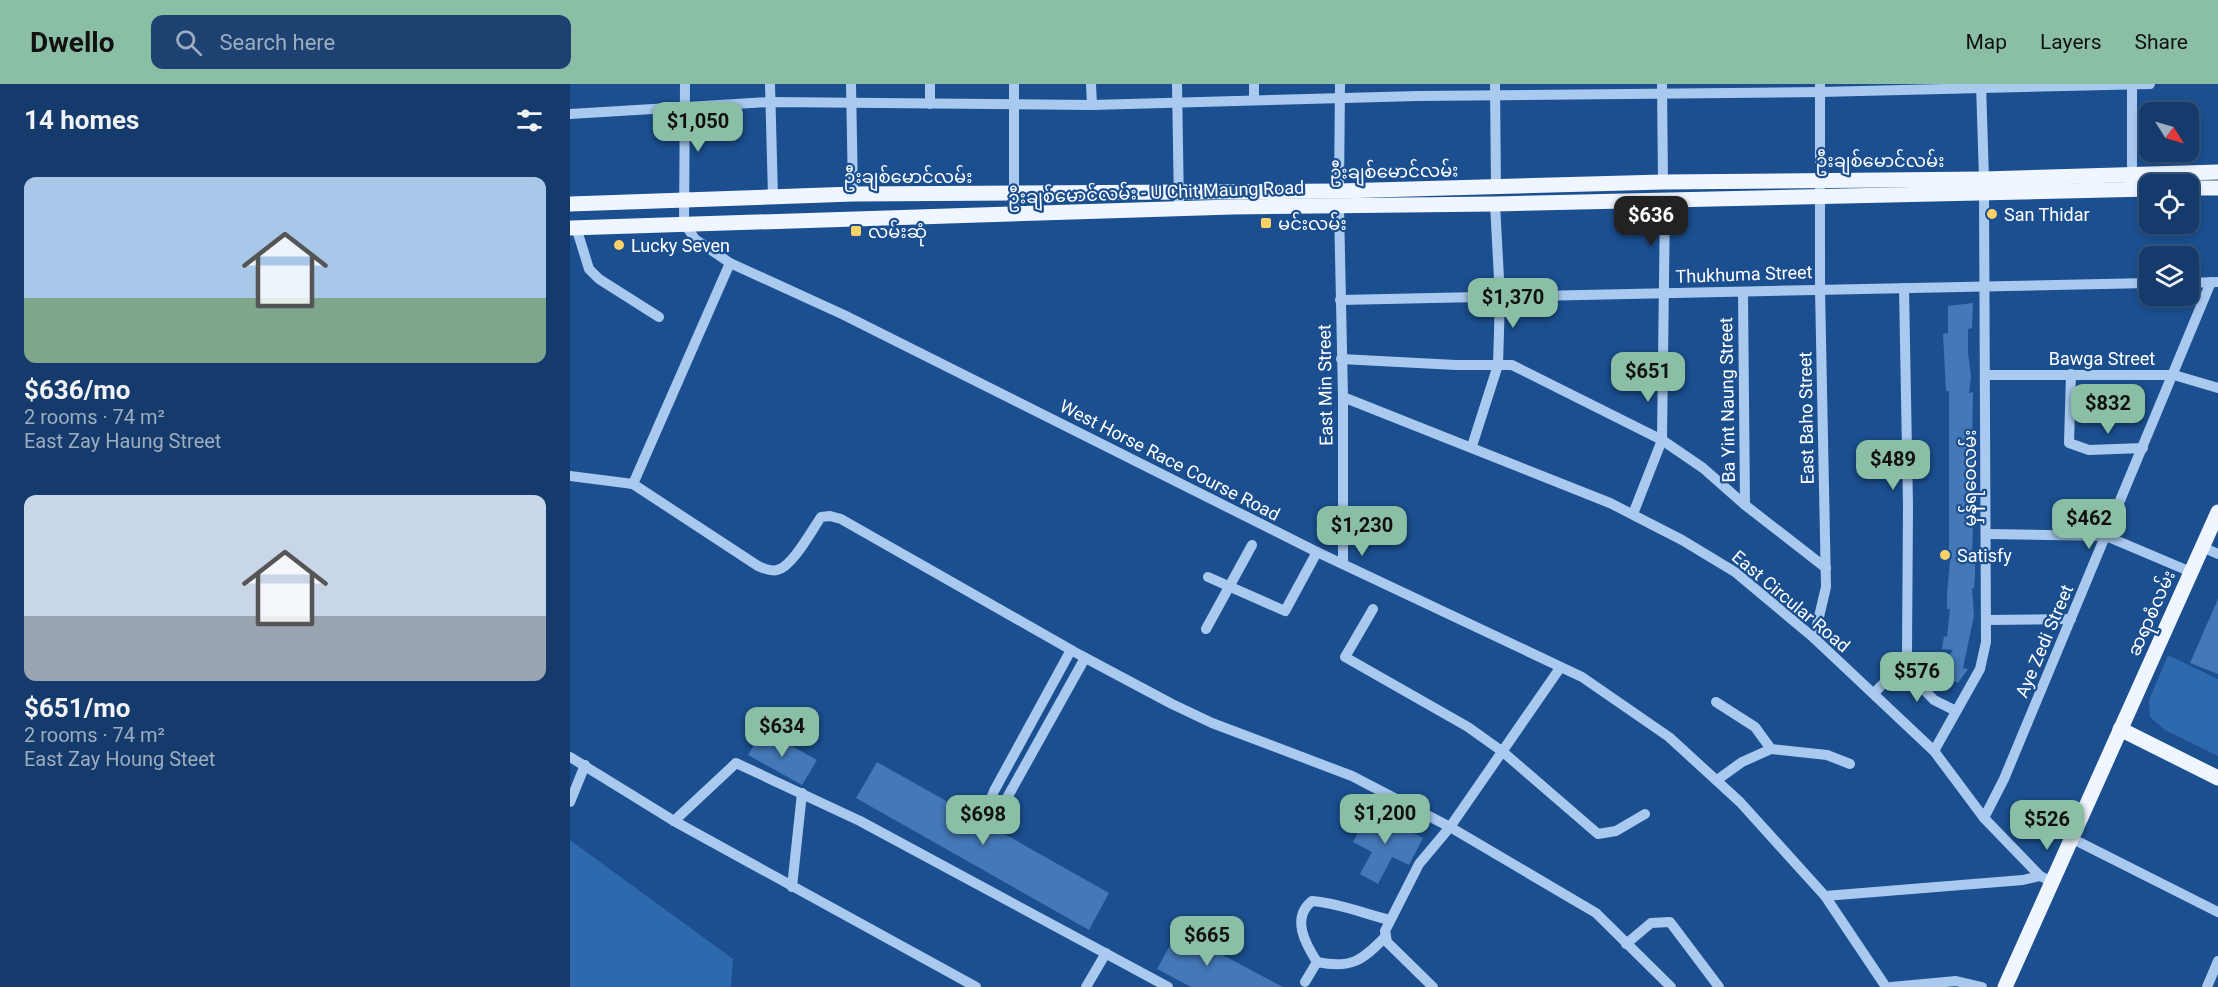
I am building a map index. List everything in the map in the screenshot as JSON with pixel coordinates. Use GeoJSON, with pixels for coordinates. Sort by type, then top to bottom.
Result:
{"type":"FeatureCollection","features":[{"type":"Feature","properties":{"kind":"main road","name":"ဦးချစ်မောင်လမ်း"},"geometry":{"type":"LineString","coordinates":[[1665,201],[1820,196],[2218,172]]}},
{"type":"Feature","properties":{"kind":"main road","name":"ဦးချစ်မောင်လမ်း"},"geometry":{"type":"LineString","coordinates":[[570,204],[853,195],[1012,195],[1178,201],[1496,196],[1663,182],[1821,180],[2139,189]]}},
{"type":"Feature","properties":{"kind":"main road"},"geometry":{"type":"LineString","coordinates":[[2199,188],[2218,188]]}},
{"type":"Feature","properties":{"kind":"main road"},"geometry":{"type":"LineString","coordinates":[[1496,196],[1665,201]]}},
{"type":"Feature","properties":{"kind":"main road","name":"ဦးချစ်မောင်လမ်း - U Chit Maung Road"},"geometry":{"type":"LineString","coordinates":[[684,223],[1014,216],[1178,201]]}},
{"type":"Feature","properties":{"kind":"main road"},"geometry":{"type":"LineString","coordinates":[[573,227],[684,223]]}},
{"type":"Feature","properties":{"kind":"main road","name":"ဆရာစံလမ်း"},"geometry":{"type":"LineString","coordinates":[[2005,987],[2046,878],[2071,838],[2202,547],[2216,522]]}},
{"type":"Feature","properties":{"kind":"main road"},"geometry":{"type":"LineString","coordinates":[[2120,729],[2218,778]]}},
{"type":"Feature","properties":{"kind":"street"},"geometry":{"type":"LineString","coordinates":[[684,223],[685,84]]}},
{"type":"Feature","properties":{"kind":"street"},"geometry":{"type":"LineString","coordinates":[[770,84],[773,197]]}},
{"type":"Feature","properties":{"kind":"street"},"geometry":{"type":"LineString","coordinates":[[851,84],[853,195]]}},
{"type":"Feature","properties":{"kind":"street"},"geometry":{"type":"LineString","coordinates":[[930,84],[930,104]]}},
{"type":"Feature","properties":{"kind":"street"},"geometry":{"type":"LineString","coordinates":[[1014,84],[1012,195],[1014,216]]}},
{"type":"Feature","properties":{"kind":"street"},"geometry":{"type":"LineString","coordinates":[[1091,84],[1092,105]]}},
{"type":"Feature","properties":{"kind":"street"},"geometry":{"type":"LineString","coordinates":[[1177,84],[1178,201]]}},
{"type":"Feature","properties":{"kind":"street"},"geometry":{"type":"LineString","coordinates":[[1254,84],[1254,99]]}},
{"type":"Feature","properties":{"kind":"street","name":"East Min Street"},"geometry":{"type":"LineString","coordinates":[[1340,84],[1343,564]]}},
{"type":"Feature","properties":{"kind":"street"},"geometry":{"type":"LineString","coordinates":[[1417,84],[1418,96]]}},
{"type":"Feature","properties":{"kind":"street"},"geometry":{"type":"LineString","coordinates":[[2132,84],[2132,176]]}},
{"type":"Feature","properties":{"kind":"street"},"geometry":{"type":"LineString","coordinates":[[570,114],[685,105],[770,102],[1092,105],[1418,96],[1495,89],[2150,84]]}},
{"type":"Feature","properties":{"kind":"street","name":"မှန်ရဝေလမ်း"},"geometry":{"type":"LineString","coordinates":[[1934,751],[1980,669],[1986,642],[1982,86]]}},
{"type":"Feature","properties":{"kind":"street","name":"East Baho Street"},"geometry":{"type":"LineString","coordinates":[[1814,638],[1826,587],[1820,289],[1820,88]]}},
{"type":"Feature","properties":{"kind":"street"},"geometry":{"type":"LineString","coordinates":[[1472,446],[1498,365],[1500,297],[1495,89]]}},
{"type":"Feature","properties":{"kind":"street"},"geometry":{"type":"LineString","coordinates":[[1663,89],[1663,182]]}},
{"type":"Feature","properties":{"kind":"street"},"geometry":{"type":"LineString","coordinates":[[1632,514],[1662,440],[1665,201]]}},
{"type":"Feature","properties":{"kind":"street","name":"West Horse Race Course Road"},"geometry":{"type":"LineString","coordinates":[[684,223],[695,239],[730,263],[844,315],[1317,552],[1582,677],[1669,737],[1740,802],[1825,896],[1886,987]]}},
{"type":"Feature","properties":{"kind":"street"},"geometry":{"type":"LineString","coordinates":[[573,227],[589,269],[599,279],[659,318]]}},
{"type":"Feature","properties":{"kind":"street"},"geometry":{"type":"LineString","coordinates":[[633,484],[730,263]]}},
{"type":"Feature","properties":{"kind":"street"},"geometry":{"type":"LineString","coordinates":[[2199,283],[2215,282]]}},
{"type":"Feature","properties":{"kind":"street","name":"Aye Zedi Street"},"geometry":{"type":"LineString","coordinates":[[1984,818],[2004,779],[2215,282]]}},
{"type":"Feature","properties":{"kind":"street","name":"Thukhuma Street"},"geometry":{"type":"LineString","coordinates":[[1340,300],[2139,284]]}},
{"type":"Feature","properties":{"kind":"street"},"geometry":{"type":"LineString","coordinates":[[1874,693],[1901,666],[1906,653],[1908,540],[1904,288]]}},
{"type":"Feature","properties":{"kind":"street","name":"Ba Yint Naung Street"},"geometry":{"type":"LineString","coordinates":[[1743,293],[1745,506]]}},
{"type":"Feature","properties":{"kind":"street"},"geometry":{"type":"LineString","coordinates":[[1341,359],[1512,365],[1662,440],[1702,468],[1745,506],[1826,568]]}},
{"type":"Feature","properties":{"kind":"street"},"geometry":{"type":"LineString","coordinates":[[2072,374],[2069,443],[2089,450],[2143,448]]}},
{"type":"Feature","properties":{"kind":"street","name":"Bawga Street"},"geometry":{"type":"LineString","coordinates":[[1985,375],[2174,375],[2218,388]]}},
{"type":"Feature","properties":{"kind":"street","name":"East Circular Road"},"geometry":{"type":"LineString","coordinates":[[1343,397],[1472,446],[1632,514],[1735,572],[1814,638],[1934,751],[1984,818],[2046,878]]}},
{"type":"Feature","properties":{"kind":"street"},"geometry":{"type":"LineString","coordinates":[[570,476],[633,484],[758,566],[768,570],[777,570],[789,564],[821,518],[830,516],[842,519],[1085,658],[1212,723],[1352,776],[1450,827],[1596,913],[1671,987]]}},
{"type":"Feature","properties":{"kind":"street"},"geometry":{"type":"LineString","coordinates":[[1986,534],[2106,536],[2191,572]]}},
{"type":"Feature","properties":{"kind":"street"},"geometry":{"type":"LineString","coordinates":[[1206,629],[1252,545]]}},
{"type":"Feature","properties":{"kind":"street"},"geometry":{"type":"LineString","coordinates":[[2202,547],[2218,554]]}},
{"type":"Feature","properties":{"kind":"street"},"geometry":{"type":"LineString","coordinates":[[1208,577],[1285,611],[1317,552]]}},
{"type":"Feature","properties":{"kind":"street"},"geometry":{"type":"LineString","coordinates":[[1373,609],[1345,657],[1468,728],[1503,752],[1598,834],[1616,831],[1645,814]]}},
{"type":"Feature","properties":{"kind":"street"},"geometry":{"type":"LineString","coordinates":[[1986,620],[2071,619]]}},
{"type":"Feature","properties":{"kind":"street"},"geometry":{"type":"LineString","coordinates":[[1071,650],[994,791],[988,806],[991,812],[998,814],[1085,658]]}},
{"type":"Feature","properties":{"kind":"street"},"geometry":{"type":"LineString","coordinates":[[1901,666],[1934,700],[1956,711]]}},
{"type":"Feature","properties":{"kind":"street"},"geometry":{"type":"LineString","coordinates":[[1433,987],[1387,942],[1385,931],[1419,864],[1450,827],[1560,668]]}},
{"type":"Feature","properties":{"kind":"street"},"geometry":{"type":"LineString","coordinates":[[1716,702],[1755,727],[1771,749]]}},
{"type":"Feature","properties":{"kind":"street"},"geometry":{"type":"LineString","coordinates":[[1717,780],[1742,762],[1771,749],[1827,755],[1850,764]]}},
{"type":"Feature","properties":{"kind":"street"},"geometry":{"type":"LineString","coordinates":[[570,757],[674,821],[976,987]]}},
{"type":"Feature","properties":{"kind":"street"},"geometry":{"type":"LineString","coordinates":[[674,821],[736,763],[860,821],[1168,987]]}},
{"type":"Feature","properties":{"kind":"street"},"geometry":{"type":"LineString","coordinates":[[570,802],[585,765]]}},
{"type":"Feature","properties":{"kind":"street"},"geometry":{"type":"LineString","coordinates":[[792,886],[802,793]]}},
{"type":"Feature","properties":{"kind":"street"},"geometry":{"type":"LineString","coordinates":[[2071,838],[2218,912]]}},
{"type":"Feature","properties":{"kind":"street"},"geometry":{"type":"LineString","coordinates":[[1825,896],[2046,878]]}},
{"type":"Feature","properties":{"kind":"street"},"geometry":{"type":"LineString","coordinates":[[1386,936],[1370,953],[1353,964],[1335,966],[1317,962],[1302,935],[1301,916],[1305,907],[1312,901],[1337,903],[1363,914],[1390,920]]}},
{"type":"Feature","properties":{"kind":"street"},"geometry":{"type":"LineString","coordinates":[[1626,944],[1651,923],[1670,922],[1719,987]]}},
{"type":"Feature","properties":{"kind":"street"},"geometry":{"type":"LineString","coordinates":[[1086,987],[1106,953]]}},
{"type":"Feature","properties":{"kind":"street"},"geometry":{"type":"LineString","coordinates":[[1305,982],[1317,962]]}},
{"type":"Feature","properties":{"kind":"street"},"geometry":{"type":"LineString","coordinates":[[2207,987],[2218,962]]}},
{"type":"Feature","properties":{"kind":"street"},"geometry":{"type":"LineString","coordinates":[[1891,987],[1956,981],[1982,987]]}},
{"type":"Feature","properties":{"kind":"shaded area"},"geometry":{"type":"Polygon","coordinates":[[[2168,655],[2218,679],[2218,756],[2165,730],[2150,717],[2149,700],[2168,655]]]}},
{"type":"Feature","properties":{"kind":"shaded area"},"geometry":{"type":"Polygon","coordinates":[[[570,840],[733,959],[731,987],[570,987],[570,840]]]}},
{"type":"Feature","properties":{"kind":"building"},"geometry":{"type":"Polygon","coordinates":[[[1973,303],[1972,328],[1968,329],[1968,352],[1971,377],[1969,393],[1973,392],[1972,445],[1975,445],[1972,563],[1975,562],[1974,588],[1972,588],[1974,616],[1963,668],[1968,669],[1958,683],[1937,673],[1953,650],[1942,649],[1944,636],[1947,637],[1950,609],[1947,609],[1947,594],[1951,550],[1949,551],[1949,391],[1946,391],[1943,334],[1948,333],[1948,306],[1973,303]]]}},
{"type":"Feature","properties":{"kind":"building"},"geometry":{"type":"Polygon","coordinates":[[[2218,599],[2218,674],[2190,663],[2218,599]]]}},
{"type":"Feature","properties":{"kind":"building"},"geometry":{"type":"Polygon","coordinates":[[[763,730],[817,760],[802,785],[748,755],[763,730]]]}},
{"type":"Feature","properties":{"kind":"building"},"geometry":{"type":"Polygon","coordinates":[[[877,762],[1109,893],[1089,930],[856,798],[877,762]]]}},
{"type":"Feature","properties":{"kind":"building"},"geometry":{"type":"Polygon","coordinates":[[[1370,810],[1423,838],[1409,865],[1392,857],[1378,884],[1360,874],[1372,852],[1353,842],[1370,810]]]}},
{"type":"Feature","properties":{"kind":"building"},"geometry":{"type":"Polygon","coordinates":[[[1178,931],[1283,987],[1191,987],[1157,969],[1178,931]]]}},
{"type":"Feature","properties":{"kind":"place","name":"San Thidar"},"geometry":{"type":"Point","coordinates":[1992,214]}},
{"type":"Feature","properties":{"kind":"place","name":"မင်းလမ်း"},"geometry":{"type":"Point","coordinates":[1266,223]}},
{"type":"Feature","properties":{"kind":"place","name":"လမ်းဆုံ"},"geometry":{"type":"Point","coordinates":[856,231]}},
{"type":"Feature","properties":{"kind":"place","name":"Lucky Seven"},"geometry":{"type":"Point","coordinates":[619,245]}},
{"type":"Feature","properties":{"kind":"place","name":"Satisfy"},"geometry":{"type":"Point","coordinates":[1945,555]}}]}
